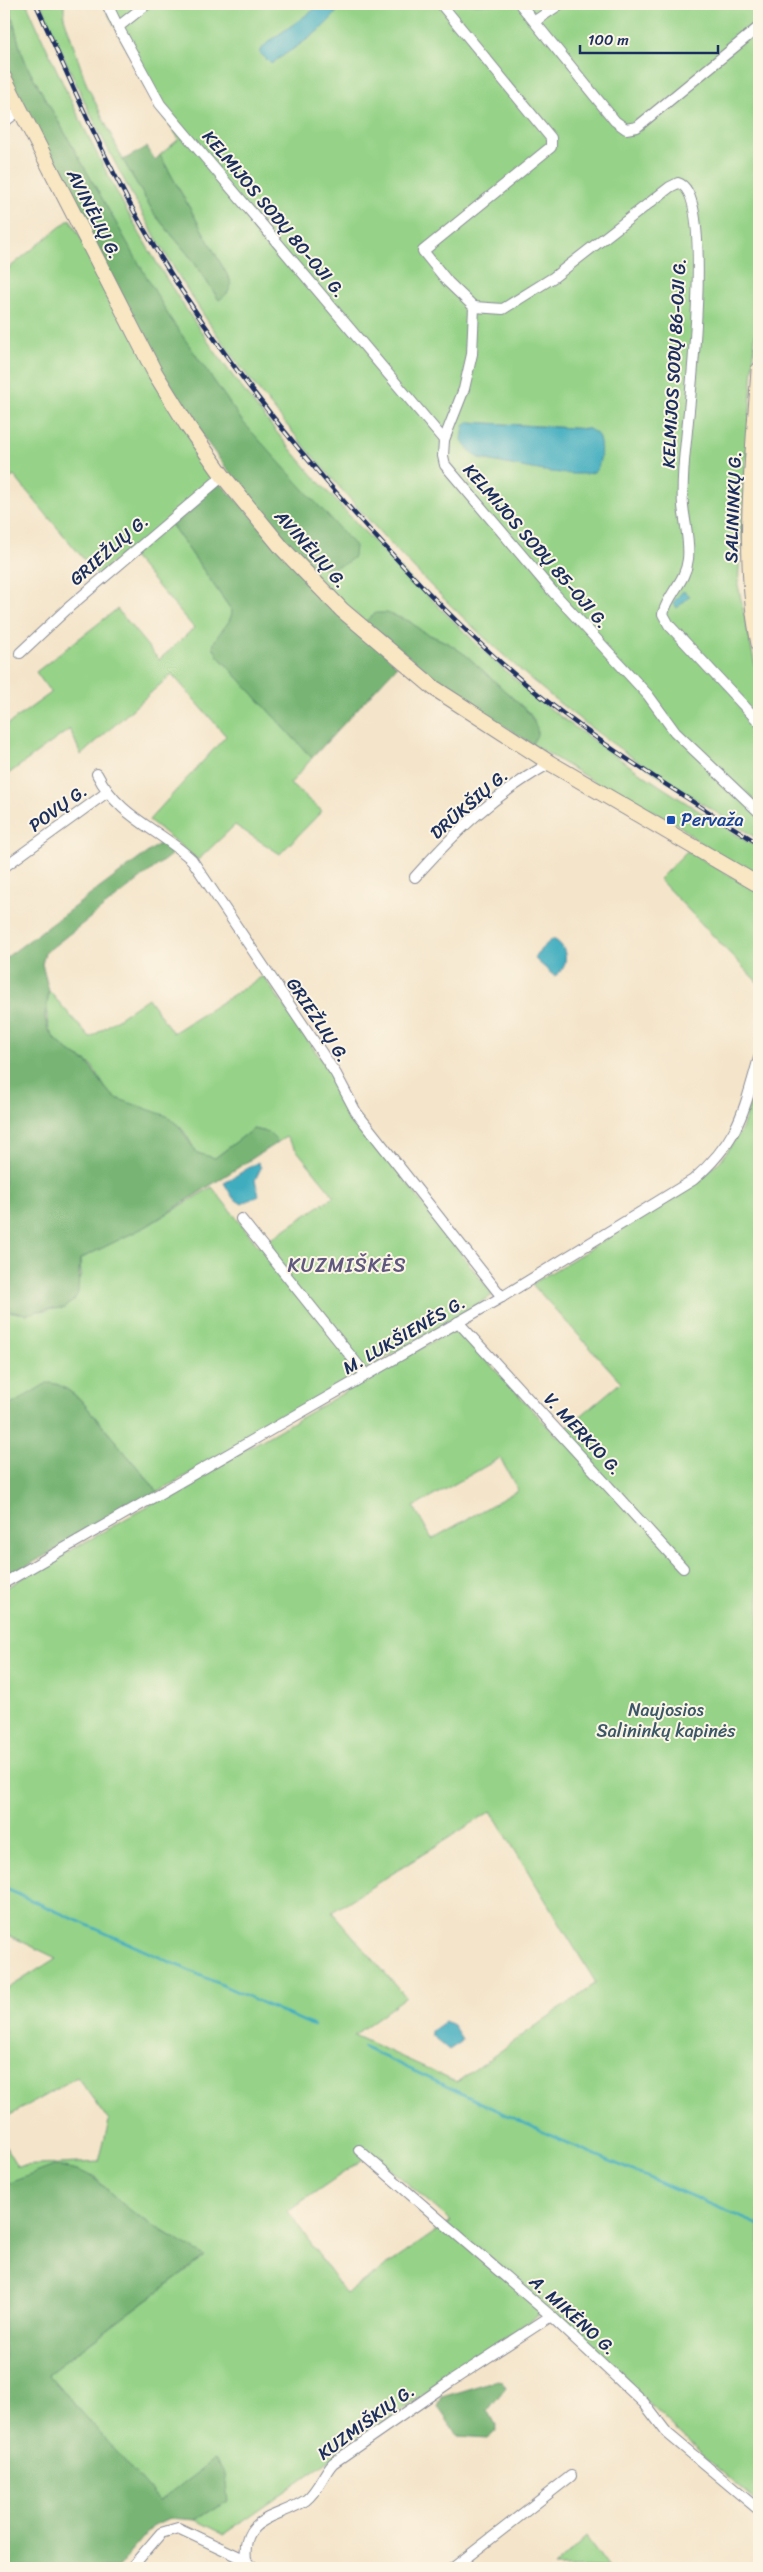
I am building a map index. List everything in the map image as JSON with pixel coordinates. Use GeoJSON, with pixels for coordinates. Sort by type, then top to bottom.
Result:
{"type":"FeatureCollection","features":[{"type":"Feature","properties":{"kind":"main road","name":"AVINĖLIŲ G."},"geometry":{"type":"LineString","coordinates":[[4,78],[155,373],[187,425],[223,476],[282,548],[342,610],[434,688],[550,763],[759,885]]}},
{"type":"Feature","properties":{"kind":"main road","name":"SALININKŲ G."},"geometry":{"type":"LineString","coordinates":[[759,370],[748,552],[750,588],[759,644]]}},
{"type":"Feature","properties":{"kind":"street","name":"KELMIJOS SODŲ 80-OJI G."},"geometry":{"type":"LineString","coordinates":[[107,4],[160,104],[444,440]]}},
{"type":"Feature","properties":{"kind":"street"},"geometry":{"type":"LineString","coordinates":[[118,26],[148,4]]}},
{"type":"Feature","properties":{"kind":"street"},"geometry":{"type":"LineString","coordinates":[[441,4],[551,138],[552,143],[551,147],[423,251],[448,282],[474,307]]}},
{"type":"Feature","properties":{"kind":"street"},"geometry":{"type":"LineString","coordinates":[[520,4],[615,121],[626,129],[632,129],[658,111],[759,27]]}},
{"type":"Feature","properties":{"kind":"street"},"geometry":{"type":"LineString","coordinates":[[535,21],[560,4]]}},
{"type":"Feature","properties":{"kind":"street"},"geometry":{"type":"LineString","coordinates":[[4,122],[20,110]]}},
{"type":"Feature","properties":{"kind":"street","name":"KELMIJOS SODŲ 86-OJI G."},"geometry":{"type":"LineString","coordinates":[[474,307],[503,309],[554,277],[670,187],[678,183],[683,184],[690,192],[696,209],[697,228],[696,322],[692,398],[684,460],[683,504],[688,560],[680,583],[670,598],[663,614],[675,632],[759,722]]}},
{"type":"Feature","properties":{"kind":"street","name":"KELMIJOS SODŲ 85-OJI G."},"geometry":{"type":"LineString","coordinates":[[474,307],[472,354],[444,440],[442,456],[445,465],[553,592],[648,695],[675,732],[759,812]]}},
{"type":"Feature","properties":{"kind":"street","name":"GRIEŽLIŲ G."},"geometry":{"type":"LineString","coordinates":[[20,653],[68,608],[223,476]]}},
{"type":"Feature","properties":{"kind":"street","name":"DRŪKŠIŲ G."},"geometry":{"type":"LineString","coordinates":[[415,877],[461,827],[496,797],[550,763]]}},
{"type":"Feature","properties":{"kind":"street","name":"GRIEŽLIŲ G."},"geometry":{"type":"LineString","coordinates":[[97,774],[106,793],[128,814],[172,843],[192,860],[336,1074],[356,1112],[502,1297]]}},
{"type":"Feature","properties":{"kind":"street","name":"POVŲ G."},"geometry":{"type":"LineString","coordinates":[[4,867],[106,793]]}},
{"type":"Feature","properties":{"kind":"street","name":"M. LUKŠIENĖS G."},"geometry":{"type":"LineString","coordinates":[[4,1583],[502,1297],[674,1192],[704,1170],[730,1140],[740,1122],[759,1058]]}},
{"type":"Feature","properties":{"kind":"street"},"geometry":{"type":"LineString","coordinates":[[241,1219],[366,1376]]}},
{"type":"Feature","properties":{"kind":"street","name":"V. MERKIO G."},"geometry":{"type":"LineString","coordinates":[[458,1322],[683,1568]]}},
{"type":"Feature","properties":{"kind":"street","name":"A. MIKĖNO G."},"geometry":{"type":"LineString","coordinates":[[359,2150],[550,2316],[644,2403],[667,2433],[759,2510]]}},
{"type":"Feature","properties":{"kind":"street","name":"KUZMIŠKIŲ G."},"geometry":{"type":"LineString","coordinates":[[246,2560],[246,2539],[252,2530],[276,2513],[305,2501],[316,2491],[323,2474],[333,2463],[550,2316]]}},
{"type":"Feature","properties":{"kind":"street"},"geometry":{"type":"LineString","coordinates":[[453,2568],[571,2476]]}},
{"type":"Feature","properties":{"kind":"street"},"geometry":{"type":"LineString","coordinates":[[131,2568],[161,2533],[178,2528],[246,2560],[254,2568]]}},
{"type":"Feature","properties":{"kind":"green space"},"geometry":{"type":"Polygon","coordinates":[[[4,4],[9,4],[20,48],[28,68],[170,318],[242,421],[355,546],[354,557],[345,564],[331,568],[316,566],[300,558],[247,497],[196,427],[157,365],[4,66],[4,4]]]}},
{"type":"Feature","properties":{"kind":"green space"},"geometry":{"type":"Polygon","coordinates":[[[9,4],[27,4],[84,129],[105,170],[126,210],[173,289],[249,398],[304,465],[393,561],[515,679],[573,726],[665,789],[759,849],[759,879],[701,844],[680,826],[656,812],[631,804],[532,744],[534,720],[529,713],[467,656],[448,643],[423,632],[409,621],[365,622],[332,593],[300,558],[316,566],[242,421],[170,319],[28,68],[20,48],[9,4]]]}},
{"type":"Feature","properties":{"kind":"green space"},"geometry":{"type":"Polygon","coordinates":[[[41,4],[64,4],[64,17],[86,83],[123,160],[155,215],[192,259],[219,300],[230,280],[160,155],[179,139],[152,97],[103,4],[759,4],[759,280],[738,585],[759,684],[759,840],[671,784],[586,724],[513,664],[444,599],[347,496],[250,379],[190,294],[128,188],[91,115],[41,4]],[[469,422],[464,426],[479,459],[564,472],[589,429],[469,422]]]}},
{"type":"Feature","properties":{"kind":"green space"},"geometry":{"type":"Polygon","coordinates":[[[147,147],[155,160],[160,155],[230,280],[228,292],[219,300],[192,259],[155,215],[123,160],[147,147]]]}},
{"type":"Feature","properties":{"kind":"green space"},"geometry":{"type":"Polygon","coordinates":[[[70,219],[220,483],[171,524],[232,611],[231,619],[224,630],[218,656],[312,758],[290,784],[322,811],[280,854],[235,825],[198,860],[149,820],[226,736],[172,674],[81,755],[70,729],[4,777],[4,727],[51,693],[36,672],[117,609],[159,660],[194,628],[127,550],[97,575],[14,476],[4,483],[4,272],[70,219]]]}},
{"type":"Feature","properties":{"kind":"green space"},"geometry":{"type":"Polygon","coordinates":[[[220,483],[397,666],[312,758],[218,656],[213,647],[214,642],[229,621],[232,611],[171,524],[220,483]]]}},
{"type":"Feature","properties":{"kind":"green space"},"geometry":{"type":"Polygon","coordinates":[[[375,613],[387,613],[409,621],[423,632],[448,643],[467,656],[529,713],[537,728],[537,735],[532,744],[467,702],[365,622],[375,613]]]}},
{"type":"Feature","properties":{"kind":"green space"},"geometry":{"type":"Polygon","coordinates":[[[163,841],[176,851],[45,953],[42,964],[49,991],[45,1017],[48,1029],[54,1038],[70,1052],[88,1063],[106,1089],[116,1098],[167,1116],[179,1126],[197,1153],[215,1158],[253,1129],[268,1132],[278,1142],[147,1226],[80,1259],[78,1293],[74,1300],[65,1308],[46,1309],[27,1314],[4,1311],[4,959],[163,841]]]}},
{"type":"Feature","properties":{"kind":"green space"},"geometry":{"type":"Polygon","coordinates":[[[687,851],[759,892],[759,984],[659,879],[687,851]]]}},
{"type":"Feature","properties":{"kind":"green space"},"geometry":{"type":"Polygon","coordinates":[[[263,976],[332,1075],[350,1109],[493,1295],[158,1492],[80,1399],[64,1387],[4,1409],[4,1311],[27,1313],[65,1308],[81,1275],[80,1259],[147,1226],[212,1187],[259,1247],[334,1196],[286,1137],[278,1142],[268,1132],[253,1129],[215,1158],[207,1157],[196,1151],[185,1133],[175,1123],[112,1096],[89,1063],[63,1046],[51,1033],[47,1019],[49,991],[90,1038],[148,998],[173,1033],[263,976]]]}},
{"type":"Feature","properties":{"kind":"green space","name":"Naujosios Salininkų kapinės"},"geometry":{"type":"Polygon","coordinates":[[[759,1074],[759,2504],[715,2466],[548,2308],[224,2534],[196,2520],[228,2500],[215,2459],[160,2502],[48,2374],[204,2257],[129,2210],[94,2177],[54,2167],[4,2185],[4,2144],[17,2166],[99,2162],[109,2121],[77,2077],[4,2119],[4,1991],[56,1958],[4,1933],[4,1589],[456,1328],[557,1436],[621,1382],[532,1284],[681,1194],[721,1160],[742,1129],[759,1074]],[[500,1458],[414,1507],[432,1539],[518,1490],[500,1458]],[[491,1811],[332,1912],[406,1997],[354,2035],[457,2082],[596,1983],[491,1811]],[[372,2153],[288,2211],[346,2294],[451,2221],[372,2153]]]}},
{"type":"Feature","properties":{"kind":"green space"},"geometry":{"type":"Polygon","coordinates":[[[47,1383],[61,1386],[80,1399],[158,1492],[4,1579],[4,1409],[47,1383]]]}},
{"type":"Feature","properties":{"kind":"green space"},"geometry":{"type":"Polygon","coordinates":[[[54,2166],[68,2168],[88,2175],[138,2216],[205,2256],[48,2374],[160,2501],[215,2459],[225,2474],[228,2500],[196,2520],[169,2518],[154,2525],[117,2568],[4,2568],[4,2185],[54,2166]]]}},
{"type":"Feature","properties":{"kind":"green space"},"geometry":{"type":"Polygon","coordinates":[[[497,2380],[502,2381],[506,2387],[488,2410],[496,2425],[495,2431],[487,2438],[458,2436],[438,2407],[442,2397],[497,2380]]]}},
{"type":"Feature","properties":{"kind":"green space"},"geometry":{"type":"Polygon","coordinates":[[[586,2537],[609,2568],[553,2568],[586,2537]]]}},
{"type":"Feature","properties":{"kind":"water"},"geometry":{"type":"Polygon","coordinates":[[[322,4],[340,4],[336,13],[329,21],[310,37],[271,64],[259,52],[268,42],[322,4]]]}},
{"type":"Feature","properties":{"kind":"water"},"geometry":{"type":"Polygon","coordinates":[[[469,422],[589,429],[599,439],[601,449],[599,466],[594,472],[571,474],[538,470],[479,458],[469,450],[462,440],[464,426],[469,422]]]}},
{"type":"Feature","properties":{"kind":"water"},"geometry":{"type":"Polygon","coordinates":[[[683,591],[690,596],[677,608],[673,603],[683,591]]]}},
{"type":"Feature","properties":{"kind":"water"},"geometry":{"type":"Polygon","coordinates":[[[552,939],[562,946],[565,957],[563,968],[554,976],[535,959],[536,954],[552,939]]]}},
{"type":"Feature","properties":{"kind":"water"},"geometry":{"type":"Polygon","coordinates":[[[258,1162],[261,1168],[255,1180],[259,1195],[242,1204],[233,1198],[224,1183],[258,1162]]]}},
{"type":"Feature","properties":{"kind":"water"},"geometry":{"type":"Polygon","coordinates":[[[445,2021],[453,2025],[462,2039],[461,2042],[449,2050],[431,2035],[431,2031],[445,2021]]]}},
{"type":"Feature","properties":{"kind":"waterway"},"geometry":{"type":"LineString","coordinates":[[4,1888],[314,2026]]}},
{"type":"Feature","properties":{"kind":"waterway"},"geometry":{"type":"LineString","coordinates":[[363,2047],[554,2137],[759,2225]]}},
{"type":"Feature","properties":{"kind":"railway"},"geometry":{"type":"LineString","coordinates":[[36,4],[112,170],[168,269],[225,355],[288,436],[322,476],[426,591],[464,629],[523,682],[622,756],[759,844]]}},
{"type":"Feature","properties":{"kind":"place","name":"Pervaža"},"geometry":{"type":"Point","coordinates":[671,820]}},
{"type":"Feature","properties":{"kind":"district","name":"KUZMIŠKĖS"},"geometry":{"type":"Point","coordinates":[347,1265]}}]}
